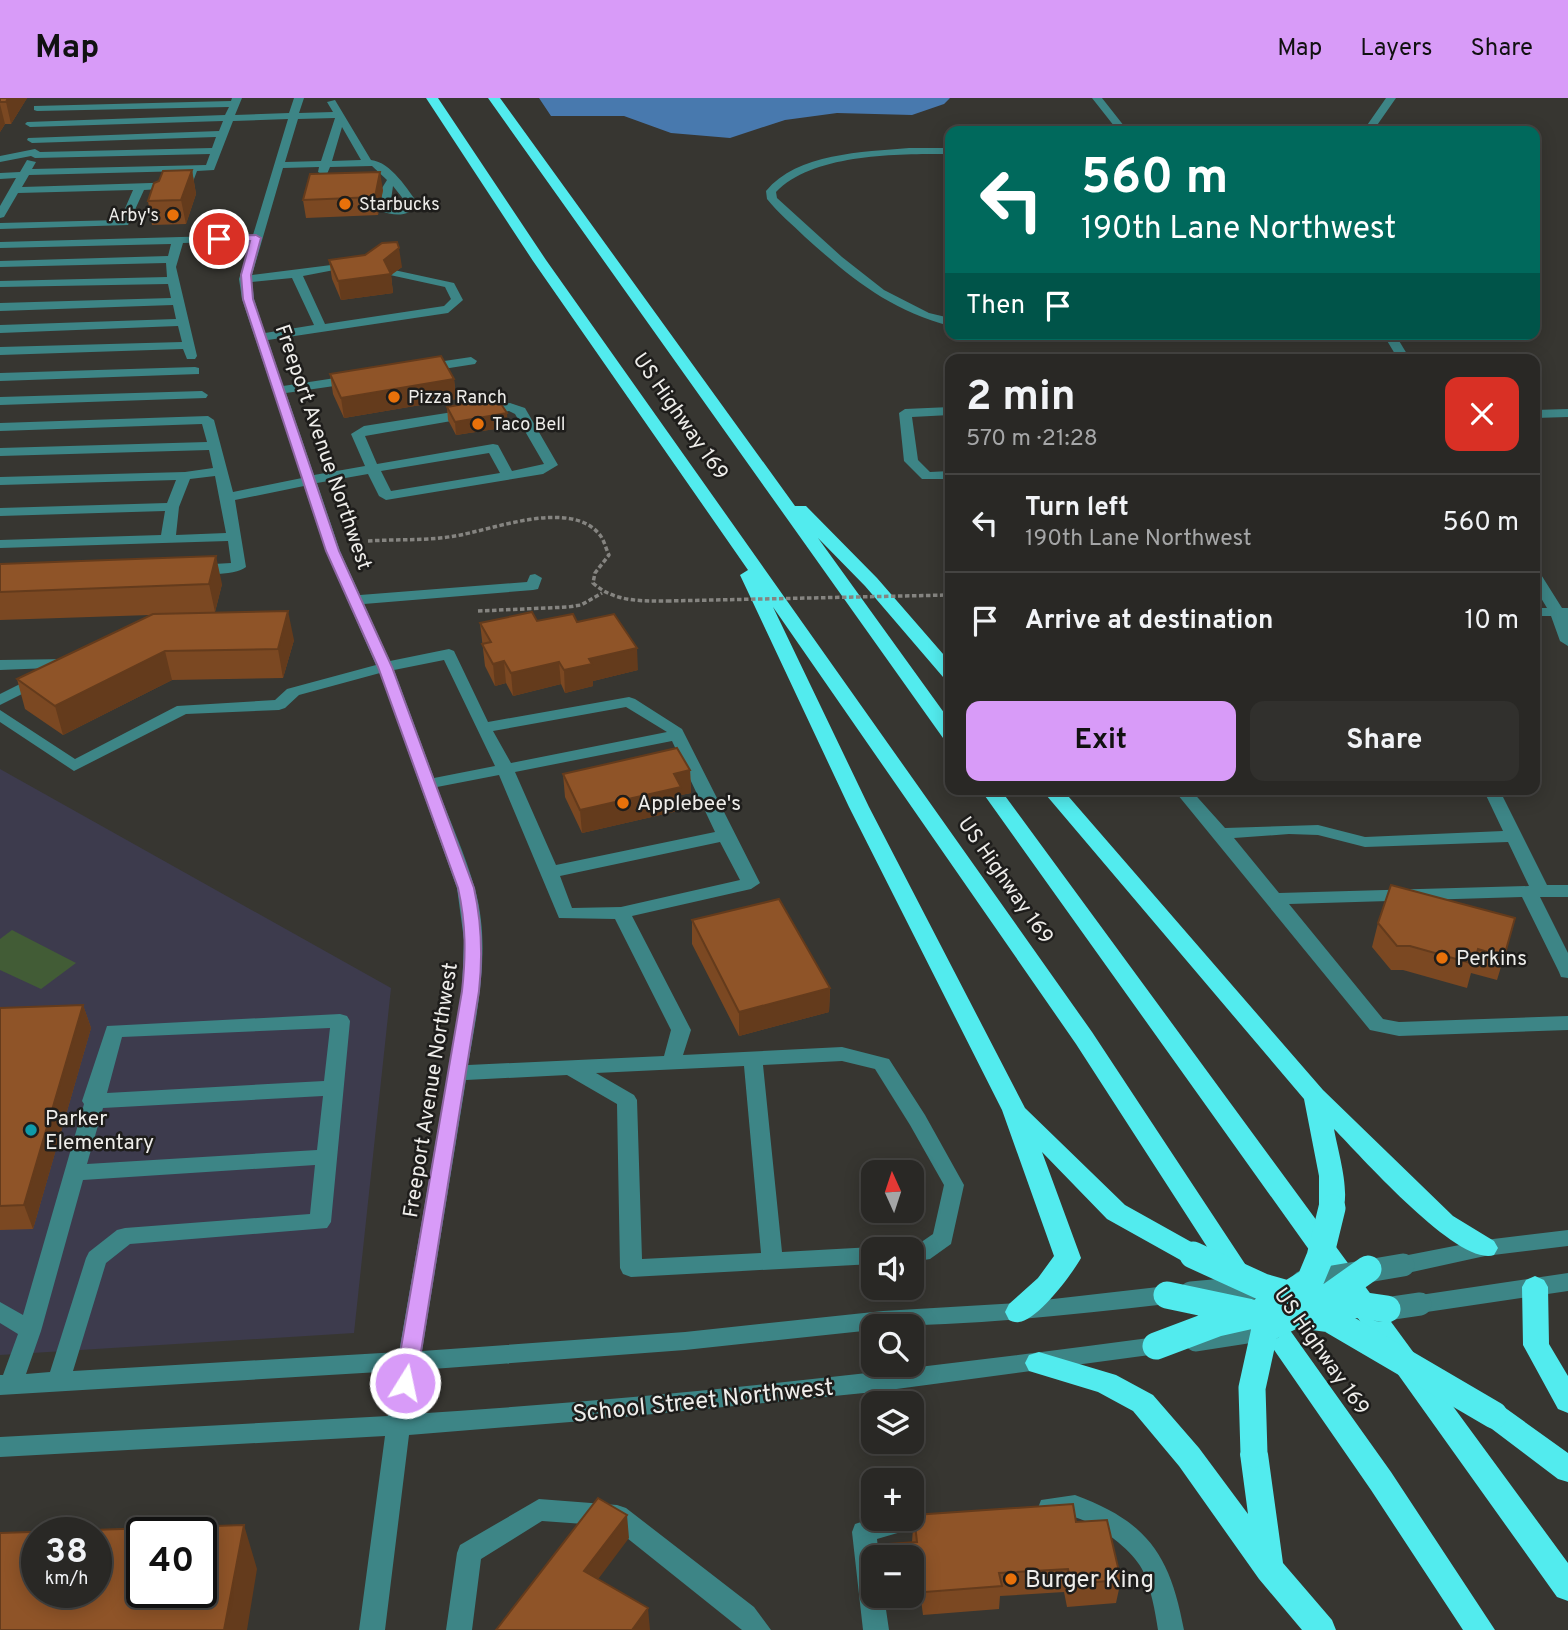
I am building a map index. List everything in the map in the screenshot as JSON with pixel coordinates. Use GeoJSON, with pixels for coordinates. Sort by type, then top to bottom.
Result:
{"type":"FeatureCollection","features":[{"type":"Feature","properties":{"kind":"highway","name":"US Highway 169"},"geometry":{"type":"LineString","coordinates":[[432,98],[540,261],[1084,1038],[1265,1317],[1381,1481],[1480,1630]]}},
{"type":"Feature","properties":{"kind":"highway","name":"US Highway 169"},"geometry":{"type":"LineString","coordinates":[[494,98],[945,727]]}},
{"type":"Feature","properties":{"kind":"highway"},"geometry":{"type":"LineString","coordinates":[[758,468],[872,582],[945,667]]}},
{"type":"Feature","properties":{"kind":"highway"},"geometry":{"type":"LineString","coordinates":[[722,519],[859,807],[1014,1110],[1068,1258],[1047,1285],[1018,1312]]}},
{"type":"Feature","properties":{"kind":"highway","name":"US Highway 169"},"geometry":{"type":"LineString","coordinates":[[994,795],[1568,1587]]}},
{"type":"Feature","properties":{"kind":"highway"},"geometry":{"type":"LineString","coordinates":[[1056,795],[1315,1096],[1444,1223],[1485,1248]]}},
{"type":"Feature","properties":{"kind":"highway"},"geometry":{"type":"LineString","coordinates":[[1309,1302],[1332,1208],[1331,1176],[1315,1096]]}},
{"type":"Feature","properties":{"kind":"highway"},"geometry":{"type":"LineString","coordinates":[[1014,1110],[1116,1212],[1193,1255],[1263,1287],[1309,1302],[1387,1309]]}},
{"type":"Feature","properties":{"kind":"highway"},"geometry":{"type":"LineString","coordinates":[[1167,1344],[1217,1323],[1261,1322],[1309,1302],[1368,1269]]}},
{"type":"Feature","properties":{"kind":"highway"},"geometry":{"type":"LineString","coordinates":[[1535,1287],[1536,1345],[1568,1401]]}},
{"type":"Feature","properties":{"kind":"highway"},"geometry":{"type":"LineString","coordinates":[[1167,1295],[1261,1322]]}},
{"type":"Feature","properties":{"kind":"highway"},"geometry":{"type":"LineString","coordinates":[[1309,1302],[1494,1415],[1568,1470]]}},
{"type":"Feature","properties":{"kind":"highway"},"geometry":{"type":"LineString","coordinates":[[1261,1322],[1252,1388],[1254,1454],[1270,1569]]}},
{"type":"Feature","properties":{"kind":"highway"},"geometry":{"type":"LineString","coordinates":[[1039,1363],[1106,1382],[1143,1402],[1189,1457],[1270,1569],[1321,1630]]}},
{"type":"Feature","properties":{"kind":"street"},"geometry":{"type":"LineString","coordinates":[[0,215],[35,154],[30,124],[44,98]]}},
{"type":"Feature","properties":{"kind":"street","name":"Freeport Avenue Northwest"},"geometry":{"type":"LineString","coordinates":[[299,98],[256,238],[246,279],[248,299],[333,551],[385,667],[466,888],[473,919],[475,953],[398,1426],[372,1630]]}},
{"type":"Feature","properties":{"kind":"street"},"geometry":{"type":"LineString","coordinates":[[1097,98],[1119,126]]}},
{"type":"Feature","properties":{"kind":"street"},"geometry":{"type":"LineString","coordinates":[[1371,126],[1391,98]]}},
{"type":"Feature","properties":{"kind":"street"},"geometry":{"type":"LineString","coordinates":[[0,176],[210,168],[236,101],[37,108]]}},
{"type":"Feature","properties":{"kind":"street"},"geometry":{"type":"LineString","coordinates":[[332,102],[368,163]]}},
{"type":"Feature","properties":{"kind":"street"},"geometry":{"type":"LineString","coordinates":[[30,124],[339,117]]}},
{"type":"Feature","properties":{"kind":"street"},"geometry":{"type":"LineString","coordinates":[[333,180],[321,180],[339,117]]}},
{"type":"Feature","properties":{"kind":"street"},"geometry":{"type":"LineString","coordinates":[[32,140],[224,134]]}},
{"type":"Feature","properties":{"kind":"street"},"geometry":{"type":"LineString","coordinates":[[0,159],[35,154],[216,151]]}},
{"type":"Feature","properties":{"kind":"street"},"geometry":{"type":"LineString","coordinates":[[945,151],[880,153],[830,163],[793,173],[775,184],[771,191],[772,199],[779,207],[892,302],[921,316],[945,321]]}},
{"type":"Feature","properties":{"kind":"street"},"geometry":{"type":"LineString","coordinates":[[278,165],[374,163],[387,179]]}},
{"type":"Feature","properties":{"kind":"street"},"geometry":{"type":"LineString","coordinates":[[14,190],[187,185],[193,168]]}},
{"type":"Feature","properties":{"kind":"street"},"geometry":{"type":"LineString","coordinates":[[0,226],[124,223],[140,187]]}},
{"type":"Feature","properties":{"kind":"street"},"geometry":{"type":"LineString","coordinates":[[0,245],[256,238]]}},
{"type":"Feature","properties":{"kind":"street"},"geometry":{"type":"LineString","coordinates":[[178,240],[170,267],[172,280],[228,497],[239,567],[186,569]]}},
{"type":"Feature","properties":{"kind":"street"},"geometry":{"type":"LineString","coordinates":[[0,264],[172,259]]}},
{"type":"Feature","properties":{"kind":"street"},"geometry":{"type":"LineString","coordinates":[[246,279],[352,264],[364,266]]}},
{"type":"Feature","properties":{"kind":"street"},"geometry":{"type":"LineString","coordinates":[[261,337],[448,309],[457,300],[450,285],[394,273]]}},
{"type":"Feature","properties":{"kind":"street"},"geometry":{"type":"LineString","coordinates":[[296,274],[321,328]]}},
{"type":"Feature","properties":{"kind":"street"},"geometry":{"type":"LineString","coordinates":[[0,285],[172,280]]}},
{"type":"Feature","properties":{"kind":"street"},"geometry":{"type":"LineString","coordinates":[[0,307],[177,301]]}},
{"type":"Feature","properties":{"kind":"street"},"geometry":{"type":"LineString","coordinates":[[0,329],[183,322]]}},
{"type":"Feature","properties":{"kind":"street"},"geometry":{"type":"LineString","coordinates":[[0,351],[188,345]]}},
{"type":"Feature","properties":{"kind":"street"},"geometry":{"type":"LineString","coordinates":[[407,371],[471,361]]}},
{"type":"Feature","properties":{"kind":"street"},"geometry":{"type":"LineString","coordinates":[[0,377],[195,371]]}},
{"type":"Feature","properties":{"kind":"street"},"geometry":{"type":"LineString","coordinates":[[279,390],[369,377]]}},
{"type":"Feature","properties":{"kind":"street"},"geometry":{"type":"LineString","coordinates":[[0,401],[202,395]]}},
{"type":"Feature","properties":{"kind":"street"},"geometry":{"type":"LineString","coordinates":[[510,407],[520,411],[551,465],[543,470],[508,476],[386,496],[358,434],[369,429],[510,407]]}},
{"type":"Feature","properties":{"kind":"street"},"geometry":{"type":"LineString","coordinates":[[945,411],[905,413],[911,461],[927,476],[945,475]]}},
{"type":"Feature","properties":{"kind":"street"},"geometry":{"type":"LineString","coordinates":[[1540,414],[1568,413]]}},
{"type":"Feature","properties":{"kind":"street"},"geometry":{"type":"LineString","coordinates":[[0,427],[208,420]]}},
{"type":"Feature","properties":{"kind":"street"},"geometry":{"type":"LineString","coordinates":[[0,452],[214,446]]}},
{"type":"Feature","properties":{"kind":"street"},"geometry":{"type":"LineString","coordinates":[[228,497],[309,479],[493,448],[508,476]]}},
{"type":"Feature","properties":{"kind":"street"},"geometry":{"type":"LineString","coordinates":[[0,481],[185,476],[221,471]]}},
{"type":"Feature","properties":{"kind":"street"},"geometry":{"type":"LineString","coordinates":[[168,538],[172,506],[185,476]]}},
{"type":"Feature","properties":{"kind":"street"},"geometry":{"type":"LineString","coordinates":[[0,512],[172,506]]}},
{"type":"Feature","properties":{"kind":"street"},"geometry":{"type":"LineString","coordinates":[[0,544],[234,537]]}},
{"type":"Feature","properties":{"kind":"street"},"geometry":{"type":"LineString","coordinates":[[355,600],[533,586],[535,578]]}},
{"type":"Feature","properties":{"kind":"street"},"geometry":{"type":"LineString","coordinates":[[1540,583],[1562,612],[1568,642]]}},
{"type":"Feature","properties":{"kind":"street"},"geometry":{"type":"LineString","coordinates":[[1540,612],[1562,612]]}},
{"type":"Feature","properties":{"kind":"street"},"geometry":{"type":"LineString","coordinates":[[0,715],[74,766],[183,709],[279,705],[293,692],[385,667],[449,654],[484,728],[505,769],[550,872],[565,914],[621,913],[751,883],[674,729],[629,702],[484,728]]}},
{"type":"Feature","properties":{"kind":"street"},"geometry":{"type":"LineString","coordinates":[[0,666],[70,664],[0,700]]}},
{"type":"Feature","properties":{"kind":"street"},"geometry":{"type":"LineString","coordinates":[[428,784],[676,735]]}},
{"type":"Feature","properties":{"kind":"street"},"geometry":{"type":"LineString","coordinates":[[1186,795],[1377,1025],[1399,1029],[1568,1023]]}},
{"type":"Feature","properties":{"kind":"street"},"geometry":{"type":"LineString","coordinates":[[1494,795],[1514,836],[1568,972]]}},
{"type":"Feature","properties":{"kind":"street"},"geometry":{"type":"LineString","coordinates":[[1218,834],[1289,829],[1318,830],[1365,842],[1514,836]]}},
{"type":"Feature","properties":{"kind":"street"},"geometry":{"type":"LineString","coordinates":[[550,872],[725,835]]}},
{"type":"Feature","properties":{"kind":"street"},"geometry":{"type":"LineString","coordinates":[[1274,899],[1568,891]]}},
{"type":"Feature","properties":{"kind":"street"},"geometry":{"type":"LineString","coordinates":[[621,913],[681,1030],[671,1064]]}},
{"type":"Feature","properties":{"kind":"street"},"geometry":{"type":"LineString","coordinates":[[58,1382],[97,1258],[125,1236],[320,1222],[340,1021],[114,1031],[92,1101],[30,1332],[6,1385],[58,1382],[409,1361],[685,1341],[883,1320],[1018,1312],[1263,1287]]}},
{"type":"Feature","properties":{"kind":"street"},"geometry":{"type":"LineString","coordinates":[[457,1073],[842,1054],[882,1064],[918,1120],[954,1185],[943,1238],[924,1252]]}},
{"type":"Feature","properties":{"kind":"street"},"geometry":{"type":"LineString","coordinates":[[753,1059],[772,1260]]}},
{"type":"Feature","properties":{"kind":"street"},"geometry":{"type":"LineString","coordinates":[[573,1069],[627,1100],[631,1268],[861,1256]]}},
{"type":"Feature","properties":{"kind":"street"},"geometry":{"type":"LineString","coordinates":[[92,1101],[335,1088]]}},
{"type":"Feature","properties":{"kind":"street"},"geometry":{"type":"LineString","coordinates":[[73,1173],[327,1157]]}},
{"type":"Feature","properties":{"kind":"street"},"geometry":{"type":"LineString","coordinates":[[1368,1269],[1403,1265],[1485,1248],[1568,1238]]}},
{"type":"Feature","properties":{"kind":"street"},"geometry":{"type":"LineString","coordinates":[[1387,1309],[1568,1282]]}},
{"type":"Feature","properties":{"kind":"street"},"geometry":{"type":"LineString","coordinates":[[1261,1322],[1309,1302]]}},
{"type":"Feature","properties":{"kind":"street"},"geometry":{"type":"LineString","coordinates":[[0,1311],[30,1332]]}},
{"type":"Feature","properties":{"kind":"street","name":"School Street Northwest"},"geometry":{"type":"LineString","coordinates":[[0,1447],[398,1426],[637,1408],[1039,1363],[1167,1344]]}},
{"type":"Feature","properties":{"kind":"street"},"geometry":{"type":"LineString","coordinates":[[1023,1510],[1074,1506],[1118,1526],[1152,1562],[1167,1607],[1171,1630]]}},
{"type":"Feature","properties":{"kind":"street"},"geometry":{"type":"LineString","coordinates":[[460,1630],[469,1553],[538,1510],[617,1516],[745,1615],[758,1630]]}},
{"type":"Feature","properties":{"kind":"street"},"geometry":{"type":"LineString","coordinates":[[868,1531],[864,1532],[876,1630]]}},
{"type":"Feature","properties":{"kind":"path"},"geometry":{"type":"LineString","coordinates":[[368,541],[401,537],[442,538],[542,518],[572,519],[591,526],[606,542],[609,555],[595,573],[593,583],[602,593],[620,600],[945,594]]}},
{"type":"Feature","properties":{"kind":"path"},"geometry":{"type":"LineString","coordinates":[[466,611],[568,607],[581,605],[602,593]]}},
{"type":"Feature","properties":{"kind":"shaded area"},"geometry":{"type":"Polygon","coordinates":[[[0,769],[391,988],[354,1333],[0,1355],[0,769]]]}},
{"type":"Feature","properties":{"kind":"green space"},"geometry":{"type":"Polygon","coordinates":[[[12,930],[76,963],[41,989],[0,970],[0,939],[12,930]]]}},
{"type":"Feature","properties":{"kind":"water"},"geometry":{"type":"Polygon","coordinates":[[[539,98],[950,98],[944,104],[912,115],[837,113],[785,120],[730,138],[671,133],[624,116],[551,116],[539,98]]]}},
{"type":"Feature","properties":{"kind":"building"},"geometry":{"type":"Polygon","coordinates":[[[192,170],[181,200],[148,201],[154,183],[159,181],[163,171],[192,170]]]}},
{"type":"Feature","properties":{"kind":"building"},"geometry":{"type":"Polygon","coordinates":[[[380,172],[375,197],[303,200],[310,174],[380,172]]]}},
{"type":"Feature","properties":{"kind":"building"},"geometry":{"type":"Polygon","coordinates":[[[397,242],[399,248],[384,260],[391,274],[338,281],[329,260],[365,255],[382,243],[397,242]]]}},
{"type":"Feature","properties":{"kind":"building"},"geometry":{"type":"Polygon","coordinates":[[[441,356],[454,379],[341,398],[330,374],[441,356]]]}},
{"type":"Feature","properties":{"kind":"building"},"geometry":{"type":"Polygon","coordinates":[[[497,398],[507,413],[455,422],[447,407],[497,398]]]}},
{"type":"Feature","properties":{"kind":"building"},"geometry":{"type":"Polygon","coordinates":[[[216,556],[209,584],[0,592],[0,564],[216,556]]]}},
{"type":"Feature","properties":{"kind":"building"},"geometry":{"type":"Polygon","coordinates":[[[288,611],[278,649],[165,651],[55,706],[17,679],[153,614],[288,611]]]}},
{"type":"Feature","properties":{"kind":"building"},"geometry":{"type":"Polygon","coordinates":[[[532,612],[537,621],[573,614],[577,622],[614,614],[637,648],[589,659],[592,664],[564,670],[559,662],[511,673],[504,661],[493,664],[482,644],[491,642],[480,623],[532,612]]]}},
{"type":"Feature","properties":{"kind":"building"},"geometry":{"type":"Polygon","coordinates":[[[677,748],[690,770],[674,774],[681,787],[580,810],[563,774],[677,748]]]}},
{"type":"Feature","properties":{"kind":"building"},"geometry":{"type":"Polygon","coordinates":[[[1391,885],[1515,918],[1504,957],[1478,949],[1474,964],[1410,946],[1397,946],[1378,923],[1391,885]]]}},
{"type":"Feature","properties":{"kind":"building"},"geometry":{"type":"Polygon","coordinates":[[[779,899],[830,988],[739,1012],[692,920],[779,899]]]}},
{"type":"Feature","properties":{"kind":"building","name":"Parker Elementary"},"geometry":{"type":"Polygon","coordinates":[[[83,1005],[24,1205],[0,1206],[0,1008],[83,1005]]]}},
{"type":"Feature","properties":{"kind":"building"},"geometry":{"type":"Polygon","coordinates":[[[598,1498],[627,1515],[584,1571],[648,1608],[632,1630],[496,1630],[598,1498]]]}},
{"type":"Feature","properties":{"kind":"building","name":"Burger King"},"geometry":{"type":"Polygon","coordinates":[[[1073,1504],[1076,1522],[1107,1520],[1121,1580],[1071,1584],[1068,1569],[999,1573],[1002,1586],[925,1592],[924,1545],[889,1544],[917,1542],[916,1531],[924,1531],[924,1514],[1073,1504]]]}},
{"type":"Feature","properties":{"kind":"building"},"geometry":{"type":"Polygon","coordinates":[[[244,1525],[224,1630],[0,1630],[0,1533],[21,1532],[21,1608],[112,1608],[112,1529],[126,1529],[126,1608],[217,1608],[217,1526],[244,1525]]]}},
{"type":"Feature","properties":{"kind":"place","name":"Starbucks"},"geometry":{"type":"Point","coordinates":[345,204]}},
{"type":"Feature","properties":{"kind":"place","name":"Arby's"},"geometry":{"type":"Point","coordinates":[173,215]}},
{"type":"Feature","properties":{"kind":"place","name":"Pizza Ranch"},"geometry":{"type":"Point","coordinates":[394,397]}},
{"type":"Feature","properties":{"kind":"place","name":"Taco Bell"},"geometry":{"type":"Point","coordinates":[478,424]}},
{"type":"Feature","properties":{"kind":"place","name":"Applebee's"},"geometry":{"type":"Point","coordinates":[623,803]}},
{"type":"Feature","properties":{"kind":"place","name":"Perkins"},"geometry":{"type":"Point","coordinates":[1442,958]}},
{"type":"Feature","properties":{"kind":"place","name":"Parker Elementary"},"geometry":{"type":"Point","coordinates":[31,1130]}},
{"type":"Feature","properties":{"kind":"place","name":"Burger King"},"geometry":{"type":"Point","coordinates":[1011,1579]}},
{"type":"Feature","properties":{"kind":"route"},"geometry":{"type":"LineString","coordinates":[[219,239],[256,238],[246,275],[248,299],[333,551],[385,667],[466,888],[473,919],[475,953],[471,991],[405,1383]]}}]}
